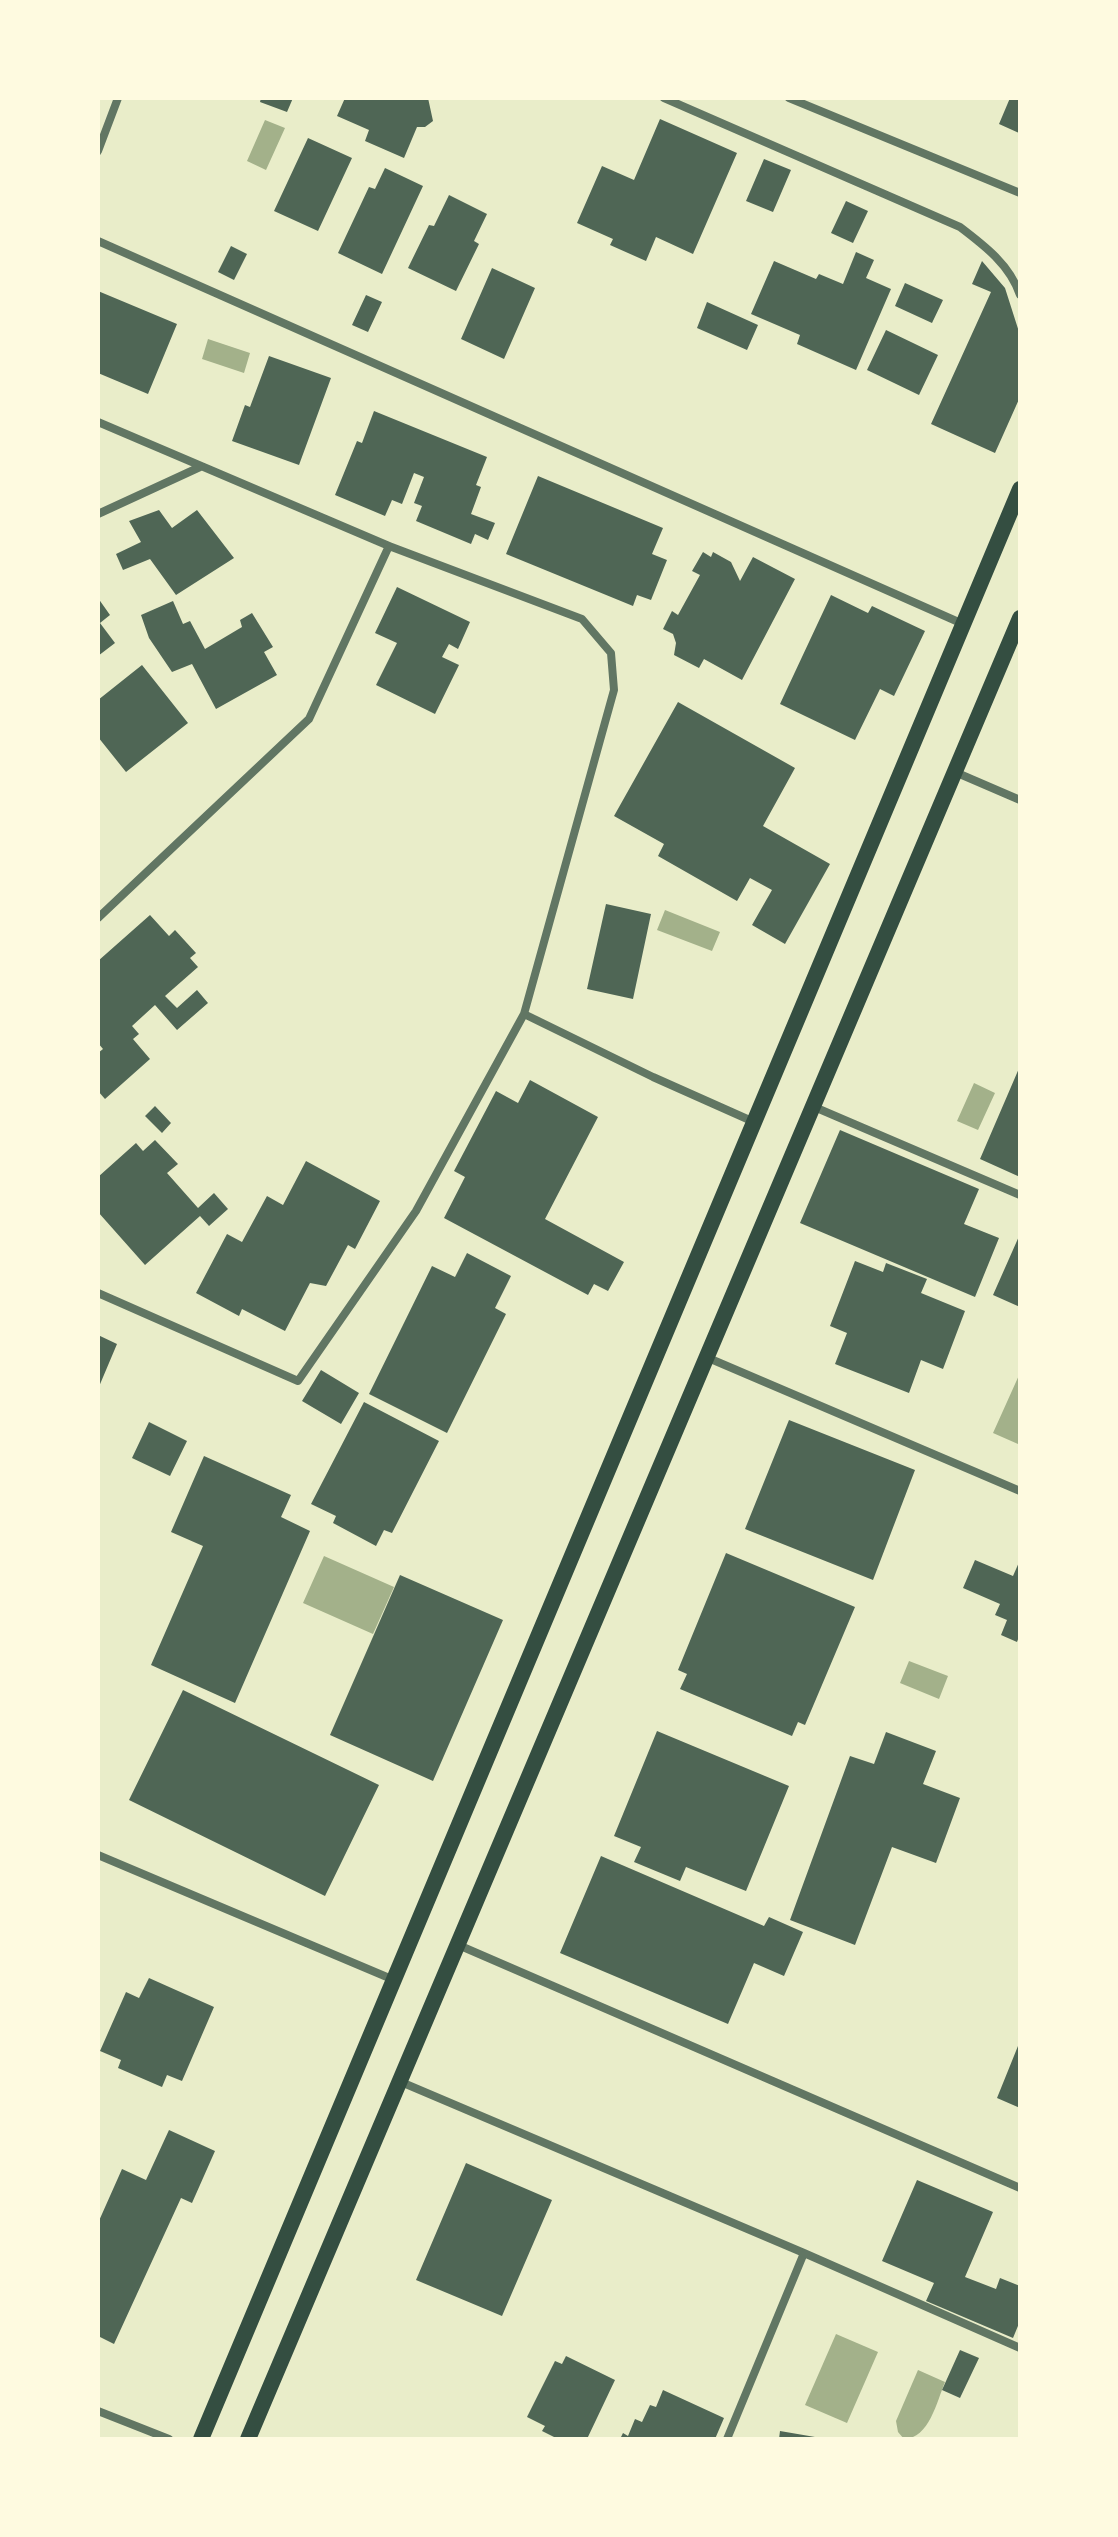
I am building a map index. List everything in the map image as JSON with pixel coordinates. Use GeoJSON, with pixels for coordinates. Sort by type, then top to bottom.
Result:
{"type":"FeatureCollection","features":[{"type":"Feature","properties":{"kind":"main road"},"geometry":{"type":"LineString","coordinates":[[201,2439],[1020,489]]}},
{"type":"Feature","properties":{"kind":"main road"},"geometry":{"type":"LineString","coordinates":[[248,2439],[954,772],[1013,653],[1020,618]]}},
{"type":"Feature","properties":{"kind":"street"},"geometry":{"type":"LineString","coordinates":[[98,151],[118,98]]}},
{"type":"Feature","properties":{"kind":"street"},"geometry":{"type":"LineString","coordinates":[[664,98],[960,227],[989,249],[1015,281],[1020,295]]}},
{"type":"Feature","properties":{"kind":"street"},"geometry":{"type":"LineString","coordinates":[[789,98],[1020,193]]}},
{"type":"Feature","properties":{"kind":"street"},"geometry":{"type":"LineString","coordinates":[[98,241],[963,625]]}},
{"type":"Feature","properties":{"kind":"street"},"geometry":{"type":"LineString","coordinates":[[98,422],[389,546],[582,619],[611,653],[614,690],[524,1014],[416,1211],[298,1381],[98,1293]]}},
{"type":"Feature","properties":{"kind":"street"},"geometry":{"type":"LineString","coordinates":[[98,514],[200,467]]}},
{"type":"Feature","properties":{"kind":"street"},"geometry":{"type":"LineString","coordinates":[[98,918],[309,719],[389,546]]}},
{"type":"Feature","properties":{"kind":"street"},"geometry":{"type":"LineString","coordinates":[[954,772],[1020,800]]}},
{"type":"Feature","properties":{"kind":"street"},"geometry":{"type":"LineString","coordinates":[[524,1014],[754,1122]]}},
{"type":"Feature","properties":{"kind":"street"},"geometry":{"type":"LineString","coordinates":[[812,1106],[1020,1195]]}},
{"type":"Feature","properties":{"kind":"street"},"geometry":{"type":"LineString","coordinates":[[706,1357],[1020,1491]]}},
{"type":"Feature","properties":{"kind":"street"},"geometry":{"type":"LineString","coordinates":[[98,1855],[394,1980]]}},
{"type":"Feature","properties":{"kind":"street"},"geometry":{"type":"LineString","coordinates":[[456,1944],[1020,2188]]}},
{"type":"Feature","properties":{"kind":"street"},"geometry":{"type":"LineString","coordinates":[[401,2082],[1020,2348]]}},
{"type":"Feature","properties":{"kind":"street"},"geometry":{"type":"LineString","coordinates":[[727,2439],[804,2253]]}},
{"type":"Feature","properties":{"kind":"street"},"geometry":{"type":"LineString","coordinates":[[98,2411],[169,2439]]}},
{"type":"Feature","properties":{"kind":"shaded area"},"geometry":{"type":"Polygon","coordinates":[[[265,120],[285,128],[266,170],[247,161],[265,120]]]}},
{"type":"Feature","properties":{"kind":"shaded area"},"geometry":{"type":"Polygon","coordinates":[[[208,339],[250,353],[244,373],[202,359],[208,339]]]}},
{"type":"Feature","properties":{"kind":"shaded area"},"geometry":{"type":"Polygon","coordinates":[[[665,910],[720,932],[712,951],[657,930],[665,910]]]}},
{"type":"Feature","properties":{"kind":"shaded area"},"geometry":{"type":"Polygon","coordinates":[[[974,1083],[995,1093],[978,1130],[957,1121],[974,1083]]]}},
{"type":"Feature","properties":{"kind":"shaded area"},"geometry":{"type":"Polygon","coordinates":[[[1020,1373],[1020,1439],[1018,1444],[993,1433],[1020,1373]]]}},
{"type":"Feature","properties":{"kind":"shaded area"},"geometry":{"type":"Polygon","coordinates":[[[324,1556],[394,1587],[373,1634],[303,1603],[324,1556]]]}},
{"type":"Feature","properties":{"kind":"shaded area"},"geometry":{"type":"Polygon","coordinates":[[[909,1661],[948,1676],[939,1699],[900,1683],[909,1661]]]}},
{"type":"Feature","properties":{"kind":"shaded area"},"geometry":{"type":"Polygon","coordinates":[[[836,2334],[878,2352],[847,2423],[805,2405],[836,2334]]]}},
{"type":"Feature","properties":{"kind":"shaded area"},"geometry":{"type":"Polygon","coordinates":[[[918,2370],[945,2382],[926,2426],[920,2433],[904,2439],[898,2432],[896,2421],[918,2370]]]}},
{"type":"Feature","properties":{"kind":"building"},"geometry":{"type":"Polygon","coordinates":[[[261,98],[293,98],[287,112],[260,102],[261,98]]]}},
{"type":"Feature","properties":{"kind":"building"},"geometry":{"type":"Polygon","coordinates":[[[345,98],[428,98],[433,121],[425,127],[417,127],[404,158],[365,141],[369,130],[337,116],[345,98]]]}},
{"type":"Feature","properties":{"kind":"building"},"geometry":{"type":"Polygon","coordinates":[[[1010,98],[1020,98],[1019,133],[999,124],[1010,98]]]}},
{"type":"Feature","properties":{"kind":"building"},"geometry":{"type":"Polygon","coordinates":[[[660,119],[737,153],[693,254],[656,237],[646,261],[610,245],[613,239],[577,223],[602,166],[634,180],[660,119]]]}},
{"type":"Feature","properties":{"kind":"building"},"geometry":{"type":"Polygon","coordinates":[[[308,138],[352,158],[318,231],[274,211],[308,138]]]}},
{"type":"Feature","properties":{"kind":"building"},"geometry":{"type":"Polygon","coordinates":[[[764,159],[791,170],[773,212],[746,201],[764,159]]]}},
{"type":"Feature","properties":{"kind":"building"},"geometry":{"type":"Polygon","coordinates":[[[385,168],[423,186],[382,274],[338,253],[369,187],[375,189],[385,168]]]}},
{"type":"Feature","properties":{"kind":"building"},"geometry":{"type":"Polygon","coordinates":[[[449,195],[487,214],[474,241],[479,244],[456,291],[408,268],[429,225],[434,226],[449,195]]]}},
{"type":"Feature","properties":{"kind":"building"},"geometry":{"type":"Polygon","coordinates":[[[846,201],[868,211],[853,243],[831,233],[846,201]]]}},
{"type":"Feature","properties":{"kind":"building"},"geometry":{"type":"Polygon","coordinates":[[[231,246],[247,254],[234,280],[218,272],[231,246]]]}},
{"type":"Feature","properties":{"kind":"building"},"geometry":{"type":"Polygon","coordinates":[[[856,252],[874,260],[866,278],[891,289],[856,370],[797,344],[800,335],[751,314],[774,261],[816,279],[819,274],[843,284],[856,252]]]}},
{"type":"Feature","properties":{"kind":"building"},"geometry":{"type":"Polygon","coordinates":[[[982,261],[1005,288],[1020,335],[1020,397],[995,453],[931,424],[991,292],[972,284],[982,261]]]}},
{"type":"Feature","properties":{"kind":"building"},"geometry":{"type":"Polygon","coordinates":[[[492,268],[535,288],[504,359],[461,339],[492,268]]]}},
{"type":"Feature","properties":{"kind":"building"},"geometry":{"type":"Polygon","coordinates":[[[905,283],[943,300],[932,323],[895,306],[905,283]]]}},
{"type":"Feature","properties":{"kind":"building"},"geometry":{"type":"Polygon","coordinates":[[[98,291],[177,324],[148,394],[98,373],[98,291]]]}},
{"type":"Feature","properties":{"kind":"building"},"geometry":{"type":"Polygon","coordinates":[[[366,295],[382,302],[368,332],[352,325],[366,295]]]}},
{"type":"Feature","properties":{"kind":"building"},"geometry":{"type":"Polygon","coordinates":[[[707,302],[758,325],[747,350],[697,328],[707,302]]]}},
{"type":"Feature","properties":{"kind":"building"},"geometry":{"type":"Polygon","coordinates":[[[886,330],[938,355],[919,395],[867,370],[886,330]]]}},
{"type":"Feature","properties":{"kind":"building"},"geometry":{"type":"Polygon","coordinates":[[[269,356],[331,378],[299,465],[232,441],[245,405],[250,407],[269,356]]]}},
{"type":"Feature","properties":{"kind":"building"},"geometry":{"type":"Polygon","coordinates":[[[374,411],[487,457],[476,485],[481,487],[471,514],[495,523],[488,540],[475,534],[471,544],[416,521],[422,506],[414,503],[424,477],[414,473],[402,504],[392,500],[385,516],[335,495],[357,441],[362,443],[374,411]]]}},
{"type":"Feature","properties":{"kind":"building"},"geometry":{"type":"Polygon","coordinates":[[[538,476],[663,528],[652,554],[667,560],[651,600],[637,595],[633,606],[506,554],[538,476]]]}},
{"type":"Feature","properties":{"kind":"building"},"geometry":{"type":"Polygon","coordinates":[[[159,510],[172,528],[197,510],[234,558],[176,595],[150,559],[123,570],[116,554],[141,542],[129,521],[159,510]]]}},
{"type":"Feature","properties":{"kind":"building"},"geometry":{"type":"Polygon","coordinates":[[[703,552],[711,557],[713,552],[731,562],[740,581],[753,557],[795,579],[742,680],[704,659],[699,668],[674,655],[676,643],[673,634],[663,629],[672,611],[678,615],[700,575],[692,571],[703,552]]]}},
{"type":"Feature","properties":{"kind":"building"},"geometry":{"type":"Polygon","coordinates":[[[397,587],[470,622],[458,649],[449,644],[442,657],[459,665],[435,714],[376,685],[397,643],[375,633],[397,587]]]}},
{"type":"Feature","properties":{"kind":"building"},"geometry":{"type":"Polygon","coordinates":[[[831,595],[868,613],[872,606],[925,631],[894,696],[880,689],[855,740],[780,704],[831,595]]]}},
{"type":"Feature","properties":{"kind":"building"},"geometry":{"type":"Polygon","coordinates":[[[98,598],[110,615],[100,623],[115,643],[98,656],[98,598]]]}},
{"type":"Feature","properties":{"kind":"building"},"geometry":{"type":"Polygon","coordinates":[[[173,601],[183,624],[190,621],[205,649],[242,627],[240,620],[252,613],[273,647],[264,652],[277,675],[216,709],[192,664],[172,672],[149,638],[141,615],[173,601]]]}},
{"type":"Feature","properties":{"kind":"building"},"geometry":{"type":"Polygon","coordinates":[[[142,665],[188,723],[126,772],[98,737],[98,700],[142,665]]]}},
{"type":"Feature","properties":{"kind":"building"},"geometry":{"type":"Polygon","coordinates":[[[678,702],[795,768],[763,826],[830,864],[785,944],[752,925],[772,890],[750,878],[737,901],[658,856],[664,844],[614,816],[678,702]]]}},
{"type":"Feature","properties":{"kind":"building"},"geometry":{"type":"Polygon","coordinates":[[[606,904],[651,914],[633,999],[587,989],[606,904]]]}},
{"type":"Feature","properties":{"kind":"building"},"geometry":{"type":"Polygon","coordinates":[[[150,915],[169,936],[175,930],[196,953],[190,958],[198,967],[165,996],[177,1008],[197,990],[208,1003],[177,1030],[155,1005],[132,1026],[139,1034],[133,1039],[150,1059],[105,1099],[98,1091],[98,1053],[103,1049],[98,1043],[98,961],[150,915]]]}},
{"type":"Feature","properties":{"kind":"building"},"geometry":{"type":"Polygon","coordinates":[[[1020,1066],[1020,1177],[980,1159],[1020,1066]]]}},
{"type":"Feature","properties":{"kind":"building"},"geometry":{"type":"Polygon","coordinates":[[[530,1080],[598,1117],[545,1219],[624,1262],[608,1291],[594,1284],[588,1295],[444,1218],[465,1177],[454,1171],[496,1091],[518,1103],[530,1080]]]}},
{"type":"Feature","properties":{"kind":"building"},"geometry":{"type":"Polygon","coordinates":[[[155,1106],[171,1123],[162,1133],[145,1116],[155,1106]]]}},
{"type":"Feature","properties":{"kind":"building"},"geometry":{"type":"Polygon","coordinates":[[[840,1130],[979,1189],[964,1224],[999,1238],[975,1297],[800,1223],[840,1130]]]}},
{"type":"Feature","properties":{"kind":"building"},"geometry":{"type":"Polygon","coordinates":[[[155,1140],[178,1164],[167,1173],[198,1208],[214,1193],[228,1209],[209,1226],[200,1216],[145,1265],[98,1212],[98,1177],[136,1143],[143,1151],[155,1140]]]}},
{"type":"Feature","properties":{"kind":"building"},"geometry":{"type":"Polygon","coordinates":[[[306,1161],[380,1201],[355,1249],[348,1245],[326,1286],[310,1283],[285,1331],[242,1309],[239,1316],[196,1293],[227,1234],[242,1242],[267,1196],[283,1205],[306,1161]]]}},
{"type":"Feature","properties":{"kind":"building"},"geometry":{"type":"Polygon","coordinates":[[[1020,1234],[1020,1307],[993,1295],[1020,1234]]]}},
{"type":"Feature","properties":{"kind":"building"},"geometry":{"type":"Polygon","coordinates":[[[467,1253],[511,1276],[495,1308],[506,1314],[447,1433],[369,1394],[432,1266],[455,1277],[467,1253]]]}},
{"type":"Feature","properties":{"kind":"building"},"geometry":{"type":"Polygon","coordinates":[[[855,1261],[883,1272],[886,1263],[927,1279],[921,1293],[965,1311],[943,1369],[921,1360],[909,1393],[835,1364],[847,1333],[830,1326],[855,1261]]]}},
{"type":"Feature","properties":{"kind":"building"},"geometry":{"type":"Polygon","coordinates":[[[98,1335],[117,1344],[98,1389],[98,1335]]]}},
{"type":"Feature","properties":{"kind":"building"},"geometry":{"type":"Polygon","coordinates":[[[321,1370],[359,1393],[341,1424],[302,1401],[321,1370]]]}},
{"type":"Feature","properties":{"kind":"building"},"geometry":{"type":"Polygon","coordinates":[[[364,1402],[439,1441],[392,1533],[384,1530],[376,1546],[333,1523],[336,1516],[311,1504],[364,1402]]]}},
{"type":"Feature","properties":{"kind":"building"},"geometry":{"type":"Polygon","coordinates":[[[789,1420],[915,1470],[873,1580],[745,1529],[789,1420]]]}},
{"type":"Feature","properties":{"kind":"building"},"geometry":{"type":"Polygon","coordinates":[[[149,1422],[187,1441],[170,1476],[132,1458],[149,1422]]]}},
{"type":"Feature","properties":{"kind":"building"},"geometry":{"type":"Polygon","coordinates":[[[204,1456],[291,1495],[281,1517],[310,1531],[235,1703],[151,1665],[203,1546],[171,1532],[204,1456]]]}},
{"type":"Feature","properties":{"kind":"building"},"geometry":{"type":"Polygon","coordinates":[[[726,1553],[855,1607],[805,1725],[798,1722],[792,1736],[680,1689],[687,1674],[678,1670],[726,1553]]]}},
{"type":"Feature","properties":{"kind":"building"},"geometry":{"type":"Polygon","coordinates":[[[975,1560],[1013,1576],[1020,1560],[1020,1634],[1017,1642],[1001,1635],[1007,1620],[995,1615],[1000,1604],[963,1588],[975,1560]]]}},
{"type":"Feature","properties":{"kind":"building"},"geometry":{"type":"Polygon","coordinates":[[[400,1575],[503,1620],[433,1781],[330,1735],[400,1575]]]}},
{"type":"Feature","properties":{"kind":"building"},"geometry":{"type":"Polygon","coordinates":[[[183,1690],[379,1785],[325,1896],[129,1800],[183,1690]]]}},
{"type":"Feature","properties":{"kind":"building"},"geometry":{"type":"Polygon","coordinates":[[[657,1731],[789,1786],[746,1891],[686,1867],[680,1881],[634,1862],[641,1847],[614,1836],[657,1731]]]}},
{"type":"Feature","properties":{"kind":"building"},"geometry":{"type":"Polygon","coordinates":[[[886,1732],[936,1751],[923,1784],[960,1798],[936,1863],[892,1847],[855,1945],[790,1920],[850,1756],[874,1764],[886,1732]]]}},
{"type":"Feature","properties":{"kind":"building"},"geometry":{"type":"Polygon","coordinates":[[[601,1856],[764,1926],[769,1917],[803,1932],[784,1976],[754,1963],[728,2024],[560,1953],[601,1856]]]}},
{"type":"Feature","properties":{"kind":"building"},"geometry":{"type":"Polygon","coordinates":[[[149,1978],[214,2007],[182,2081],[167,2075],[162,2087],[118,2068],[121,2060],[100,2051],[126,1992],[139,1998],[149,1978]]]}},
{"type":"Feature","properties":{"kind":"building"},"geometry":{"type":"Polygon","coordinates":[[[1020,2041],[1020,2108],[997,2098],[1020,2041]]]}},
{"type":"Feature","properties":{"kind":"building"},"geometry":{"type":"Polygon","coordinates":[[[169,2130],[215,2151],[192,2203],[181,2198],[114,2344],[98,2336],[98,2223],[122,2169],[146,2180],[169,2130]]]}},
{"type":"Feature","properties":{"kind":"building"},"geometry":{"type":"Polygon","coordinates":[[[466,2163],[552,2200],[502,2316],[416,2280],[466,2163]]]}},
{"type":"Feature","properties":{"kind":"building"},"geometry":{"type":"Polygon","coordinates":[[[917,2180],[993,2212],[965,2277],[996,2289],[1000,2278],[1020,2286],[1020,2321],[1013,2338],[926,2301],[934,2283],[882,2261],[917,2180]]]}},
{"type":"Feature","properties":{"kind":"building"},"geometry":{"type":"Polygon","coordinates":[[[960,2350],[979,2358],[960,2398],[942,2390],[960,2350]]]}},
{"type":"Feature","properties":{"kind":"building"},"geometry":{"type":"Polygon","coordinates":[[[566,2356],[615,2380],[587,2439],[558,2439],[542,2431],[545,2426],[527,2417],[555,2361],[562,2364],[566,2356]]]}},
{"type":"Feature","properties":{"kind":"building"},"geometry":{"type":"Polygon","coordinates":[[[663,2390],[724,2418],[715,2439],[620,2439],[623,2433],[628,2436],[635,2419],[642,2422],[650,2405],[656,2407],[663,2390]]]}},
{"type":"Feature","properties":{"kind":"building"},"geometry":{"type":"Polygon","coordinates":[[[780,2431],[815,2437],[815,2439],[779,2439],[780,2431]]]}}]}
